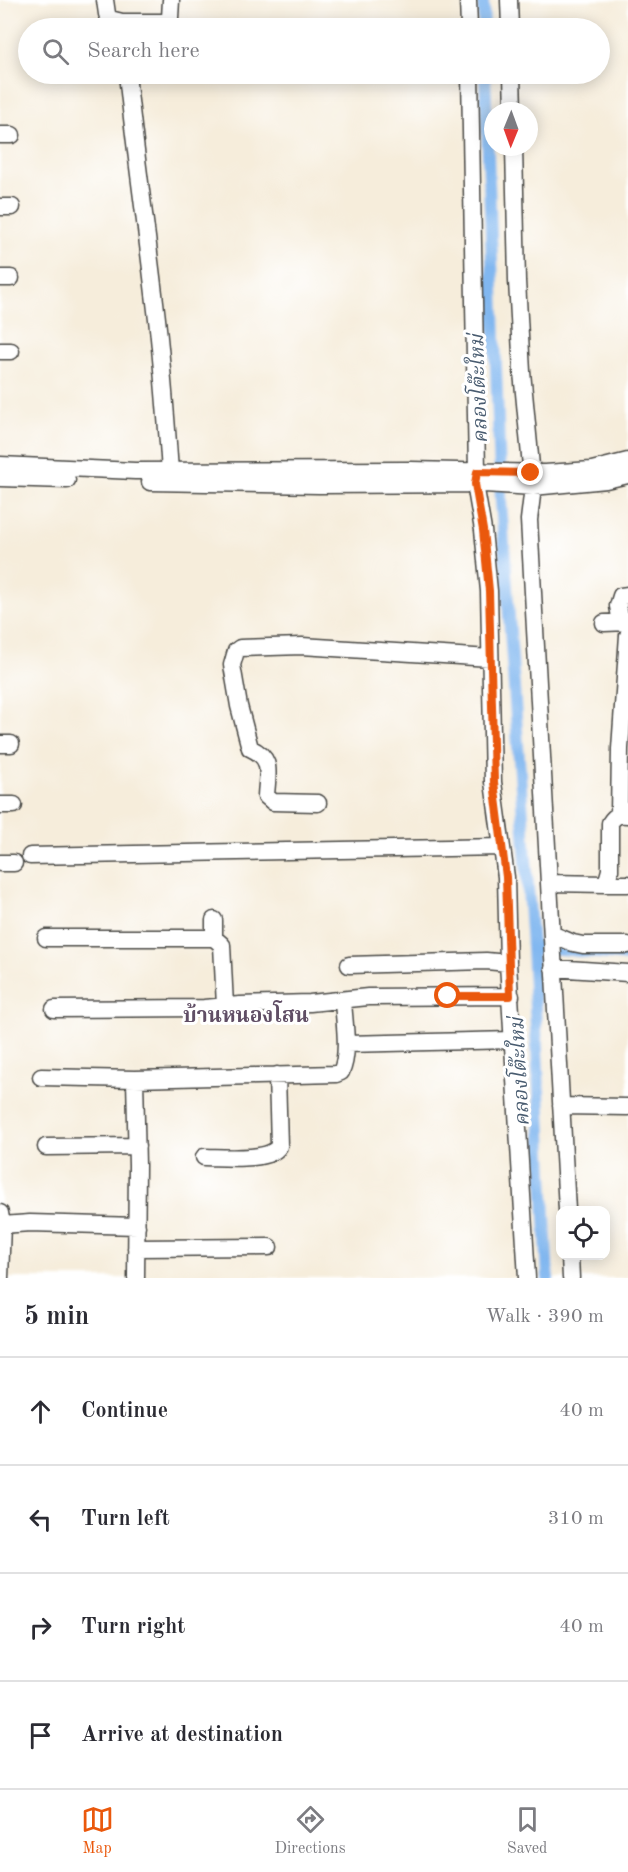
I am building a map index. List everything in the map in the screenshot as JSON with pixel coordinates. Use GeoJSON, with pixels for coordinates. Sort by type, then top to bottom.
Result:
{"type":"FeatureCollection","features":[{"type":"Feature","properties":{"kind":"street"},"geometry":{"type":"LineString","coordinates":[[105,0],[109,18]]}},
{"type":"Feature","properties":{"kind":"street"},"geometry":{"type":"LineString","coordinates":[[170,18],[171,0]]}},
{"type":"Feature","properties":{"kind":"street"},"geometry":{"type":"LineString","coordinates":[[468,0],[469,18]]}},
{"type":"Feature","properties":{"kind":"street"},"geometry":{"type":"LineString","coordinates":[[509,0],[510,18]]}},
{"type":"Feature","properties":{"kind":"street"},"geometry":{"type":"LineString","coordinates":[[128,84],[156,304],[170,471]]}},
{"type":"Feature","properties":{"kind":"street"},"geometry":{"type":"LineString","coordinates":[[470,84],[479,478],[489,591],[494,782],[506,877],[508,963],[527,1278]]}},
{"type":"Feature","properties":{"kind":"street"},"geometry":{"type":"LineString","coordinates":[[512,84],[513,102]]}},
{"type":"Feature","properties":{"kind":"street"},"geometry":{"type":"LineString","coordinates":[[514,156],[529,520],[567,1206]]}},
{"type":"Feature","properties":{"kind":"street"},"geometry":{"type":"LineString","coordinates":[[528,480],[592,470],[628,461]]}},
{"type":"Feature","properties":{"kind":"street"},"geometry":{"type":"LineString","coordinates":[[0,465],[135,471],[528,480],[606,480],[628,475]]}},
{"type":"Feature","properties":{"kind":"street"},"geometry":{"type":"LineString","coordinates":[[0,478],[284,484],[479,478]]}},
{"type":"Feature","properties":{"kind":"street"},"geometry":{"type":"LineString","coordinates":[[628,595],[621,596],[618,606],[620,617],[628,622]]}},
{"type":"Feature","properties":{"kind":"street"},"geometry":{"type":"LineString","coordinates":[[604,623],[628,622]]}},
{"type":"Feature","properties":{"kind":"street"},"geometry":{"type":"LineString","coordinates":[[606,884],[610,870],[610,823],[614,817],[624,815],[620,749],[628,635]]}},
{"type":"Feature","properties":{"kind":"street"},"geometry":{"type":"LineString","coordinates":[[318,803],[273,802],[266,796],[267,761],[262,754],[250,748],[239,706],[232,665],[236,651],[240,648],[302,646],[490,658]]}},
{"type":"Feature","properties":{"kind":"street"},"geometry":{"type":"LineString","coordinates":[[30,856],[502,847]]}},
{"type":"Feature","properties":{"kind":"street"},"geometry":{"type":"LineString","coordinates":[[549,883],[628,884]]}},
{"type":"Feature","properties":{"kind":"street"},"geometry":{"type":"LineString","coordinates":[[214,920],[214,938]]}},
{"type":"Feature","properties":{"kind":"street"},"geometry":{"type":"LineString","coordinates":[[46,938],[214,938],[222,945],[225,1006]]}},
{"type":"Feature","properties":{"kind":"street"},"geometry":{"type":"LineString","coordinates":[[553,938],[583,945],[628,945]]}},
{"type":"Feature","properties":{"kind":"street"},"geometry":{"type":"LineString","coordinates":[[349,965],[486,961],[508,963]]}},
{"type":"Feature","properties":{"kind":"street"},"geometry":{"type":"LineString","coordinates":[[553,966],[628,973]]}},
{"type":"Feature","properties":{"kind":"street"},"geometry":{"type":"LineString","coordinates":[[54,1009],[204,1008],[343,1001],[368,997],[510,996]]}},
{"type":"Feature","properties":{"kind":"street"},"geometry":{"type":"LineString","coordinates":[[41,1077],[135,1079],[336,1074],[342,1072],[345,1066],[343,1001]]}},
{"type":"Feature","properties":{"kind":"street"},"geometry":{"type":"LineString","coordinates":[[346,1044],[513,1040]]}},
{"type":"Feature","properties":{"kind":"street"},"geometry":{"type":"LineString","coordinates":[[204,1157],[254,1157],[271,1154],[277,1150],[279,1146],[277,1075]]}},
{"type":"Feature","properties":{"kind":"street"},"geometry":{"type":"LineString","coordinates":[[135,1079],[136,1278]]}},
{"type":"Feature","properties":{"kind":"street"},"geometry":{"type":"LineString","coordinates":[[561,1106],[628,1107]]}},
{"type":"Feature","properties":{"kind":"street"},"geometry":{"type":"LineString","coordinates":[[46,1147],[137,1146]]}},
{"type":"Feature","properties":{"kind":"street"},"geometry":{"type":"LineString","coordinates":[[0,1278],[1,1219],[30,1223],[136,1226]]}},
{"type":"Feature","properties":{"kind":"street"},"geometry":{"type":"LineString","coordinates":[[136,1248],[269,1248]]}},
{"type":"Feature","properties":{"kind":"street"},"geometry":{"type":"LineString","coordinates":[[570,1260],[571,1278]]}},
{"type":"Feature","properties":{"kind":"waterway","name":"คลองโต๊ะใหม่"},"geometry":{"type":"LineString","coordinates":[[483,0],[484,18]]}},
{"type":"Feature","properties":{"kind":"waterway","name":"คลองโต๊ะใหม่"},"geometry":{"type":"LineString","coordinates":[[485,84],[501,501],[532,946],[548,1278]]}},
{"type":"Feature","properties":{"kind":"waterway"},"geometry":{"type":"LineString","coordinates":[[532,946],[628,956]]}},
{"type":"Feature","properties":{"kind":"district","name":"บ้านหนองโสน"},"geometry":{"type":"Point","coordinates":[246,1015]}},
{"type":"Feature","properties":{"kind":"route"},"geometry":{"type":"LineString","coordinates":[[448,996],[510,996],[506,877],[494,782],[489,591],[483,530],[475,484],[477,472],[531,473]]}}]}
